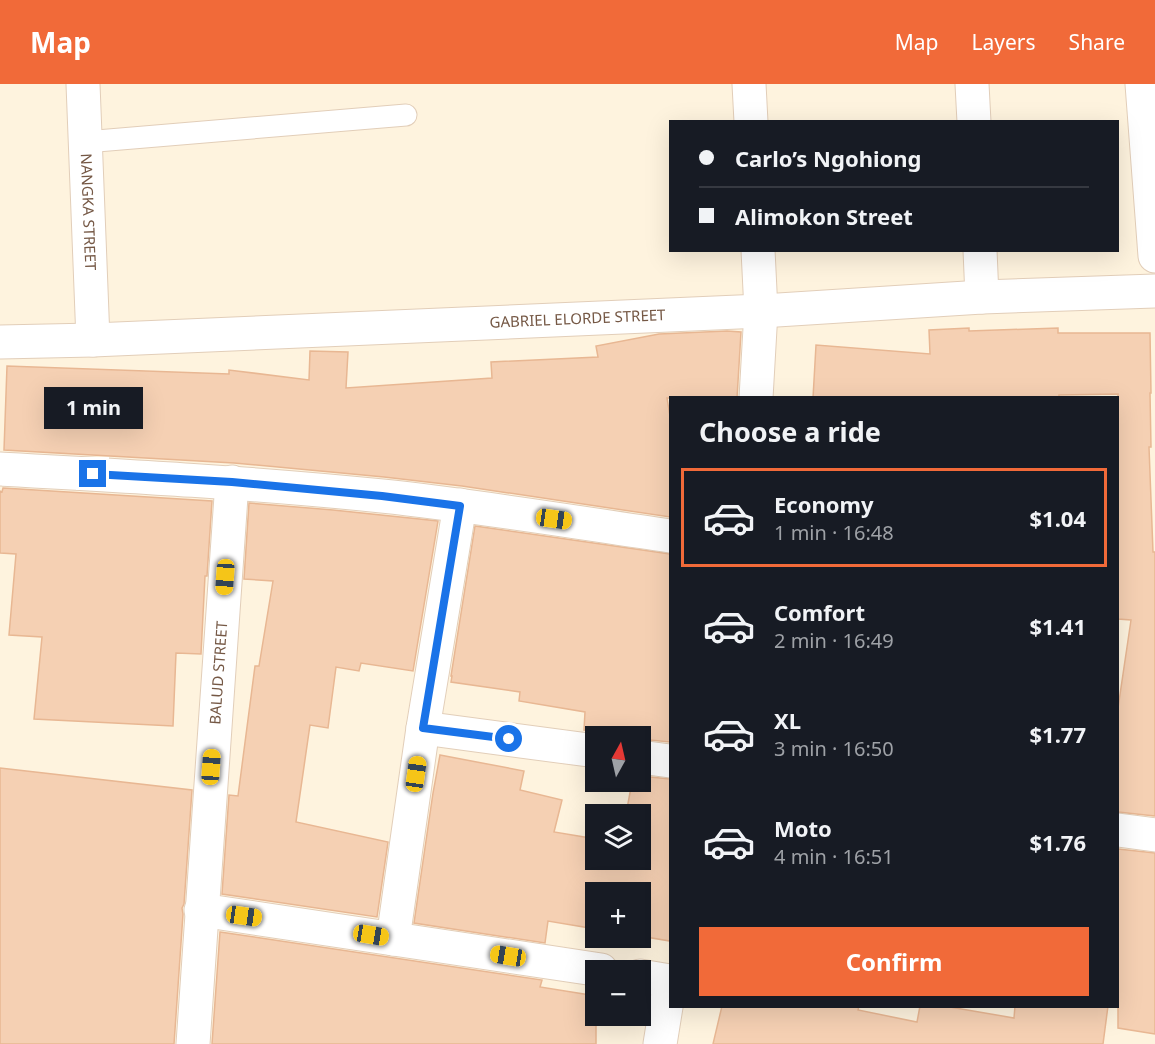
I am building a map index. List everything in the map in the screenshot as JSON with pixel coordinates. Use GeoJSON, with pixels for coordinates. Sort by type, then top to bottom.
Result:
{"type":"FeatureCollection","features":[{"type":"Feature","properties":{"kind":"street","name":"NANGKA STREET"},"geometry":{"type":"LineString","coordinates":[[82,84],[93,340]]}},
{"type":"Feature","properties":{"kind":"street"},"geometry":{"type":"LineString","coordinates":[[749,84],[751,120]]}},
{"type":"Feature","properties":{"kind":"street"},"geometry":{"type":"LineString","coordinates":[[972,84],[974,120]]}},
{"type":"Feature","properties":{"kind":"street"},"geometry":{"type":"LineString","coordinates":[[1142,84],[1155,256]]}},
{"type":"Feature","properties":{"kind":"street"},"geometry":{"type":"LineString","coordinates":[[756,396],[761,311],[758,252]]}},
{"type":"Feature","properties":{"kind":"street"},"geometry":{"type":"LineString","coordinates":[[980,252],[982,297]]}},
{"type":"Feature","properties":{"kind":"street","name":"GABRIEL ELORDE STREET"},"geometry":{"type":"LineString","coordinates":[[0,342],[761,311],[982,297],[1155,291]]}},
{"type":"Feature","properties":{"kind":"street"},"geometry":{"type":"LineString","coordinates":[[0,469],[232,482],[382,496],[669,536]]}},
{"type":"Feature","properties":{"kind":"street","name":"BALUD STREET"},"geometry":{"type":"LineString","coordinates":[[193,1044],[232,482]]}},
{"type":"Feature","properties":{"kind":"street"},"geometry":{"type":"LineString","coordinates":[[393,939],[423,728],[460,506]]}},
{"type":"Feature","properties":{"kind":"street"},"geometry":{"type":"LineString","coordinates":[[423,728],[585,750]]}},
{"type":"Feature","properties":{"kind":"street"},"geometry":{"type":"LineString","coordinates":[[651,758],[669,761]]}},
{"type":"Feature","properties":{"kind":"street"},"geometry":{"type":"LineString","coordinates":[[1119,830],[1155,836]]}},
{"type":"Feature","properties":{"kind":"street"},"geometry":{"type":"LineString","coordinates":[[201,910],[585,968]]}},
{"type":"Feature","properties":{"kind":"street"},"geometry":{"type":"LineString","coordinates":[[651,978],[669,981]]}},
{"type":"Feature","properties":{"kind":"street"},"geometry":{"type":"LineString","coordinates":[[660,1044],[669,987]]}},
{"type":"Feature","properties":{"kind":"lane"},"geometry":{"type":"LineString","coordinates":[[85,142],[406,115]]}},
{"type":"Feature","properties":{"kind":"building"},"geometry":{"type":"Polygon","coordinates":[[[1058,328],[1058,333],[1150,333],[1151,447],[1149,447],[1153,552],[1155,552],[1155,816],[1119,812],[1119,701],[1131,620],[1119,619],[1119,396],[1118,394],[813,396],[816,345],[930,354],[929,330],[1058,328]]]}},
{"type":"Feature","properties":{"kind":"building"},"geometry":{"type":"Polygon","coordinates":[[[741,332],[737,396],[669,396],[667,398],[669,517],[462,486],[384,477],[234,463],[4,450],[7,366],[229,374],[229,370],[309,380],[310,351],[348,352],[346,388],[492,378],[491,362],[598,357],[596,346],[659,334],[741,332]]]}},
{"type":"Feature","properties":{"kind":"building"},"geometry":{"type":"Polygon","coordinates":[[[3,488],[212,501],[201,654],[176,653],[173,726],[34,719],[42,637],[9,635],[16,554],[0,553],[0,491],[2,492],[3,488]]]}},
{"type":"Feature","properties":{"kind":"building"},"geometry":{"type":"Polygon","coordinates":[[[249,503],[438,521],[413,671],[361,663],[359,671],[336,667],[328,728],[310,725],[296,822],[388,842],[377,917],[222,894],[229,795],[238,796],[255,666],[259,666],[273,581],[244,579],[249,503]]]}},
{"type":"Feature","properties":{"kind":"building"},"geometry":{"type":"Polygon","coordinates":[[[475,526],[669,554],[669,742],[651,740],[651,726],[585,726],[584,730],[585,712],[519,701],[520,692],[451,682],[475,526]]]}},
{"type":"Feature","properties":{"kind":"building"},"geometry":{"type":"Polygon","coordinates":[[[440,755],[524,771],[520,790],[562,800],[554,832],[585,837],[585,870],[651,870],[651,804],[628,804],[630,792],[651,792],[651,777],[669,779],[669,941],[651,938],[651,882],[585,882],[585,927],[548,921],[545,943],[414,923],[440,755]]]}},
{"type":"Feature","properties":{"kind":"building"},"geometry":{"type":"Polygon","coordinates":[[[0,768],[192,790],[174,1044],[0,1044],[0,768]]]}},
{"type":"Feature","properties":{"kind":"building"},"geometry":{"type":"Polygon","coordinates":[[[1119,849],[1155,853],[1155,1034],[1118,1028],[1119,849]]]}},
{"type":"Feature","properties":{"kind":"building"},"geometry":{"type":"Polygon","coordinates":[[[220,932],[542,980],[540,987],[585,994],[585,1026],[596,1026],[596,1044],[212,1044],[220,932]]]}},
{"type":"Feature","properties":{"kind":"building"},"geometry":{"type":"Polygon","coordinates":[[[722,1008],[858,1008],[858,1010],[917,1022],[920,1008],[956,1008],[1014,1018],[1015,1008],[1108,1008],[1103,1044],[713,1044],[722,1008]]]}},
{"type":"Feature","properties":{"kind":"route"},"geometry":{"type":"LineString","coordinates":[[93,474],[232,482],[460,506],[423,728],[509,739]]}}]}
